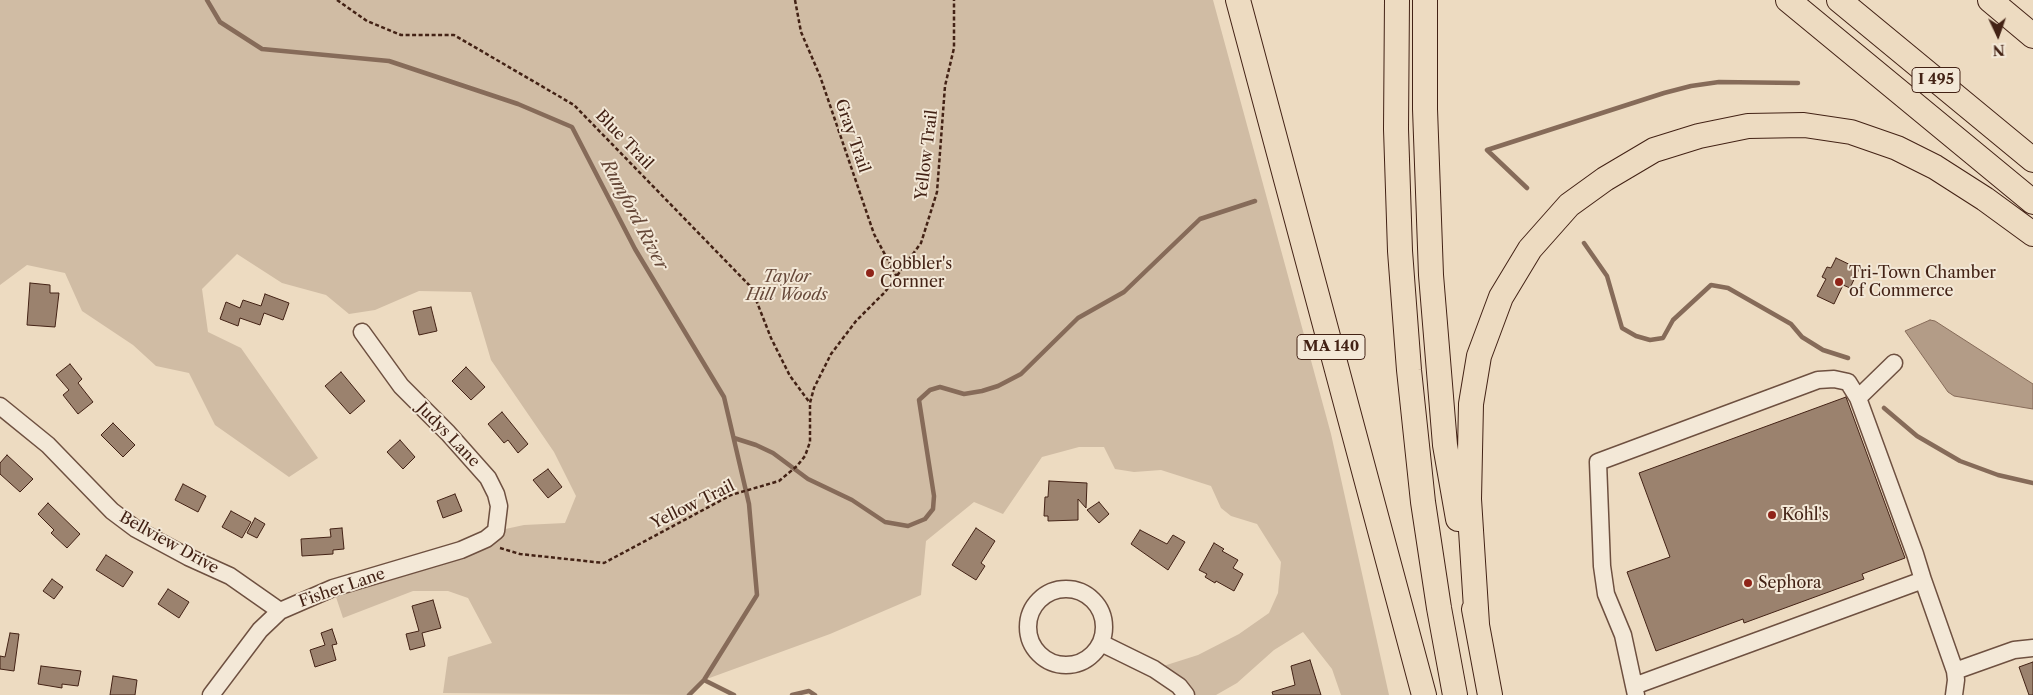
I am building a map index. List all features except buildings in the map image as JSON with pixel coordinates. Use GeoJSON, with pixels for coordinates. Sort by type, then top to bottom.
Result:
{"type":"FeatureCollection","features":[{"type":"Feature","properties":{"kind":"highway","name":"MA 140"},"geometry":{"type":"LineString","coordinates":[[1238,0],[1424,695]]}},
{"type":"Feature","properties":{"kind":"highway"},"geometry":{"type":"LineString","coordinates":[[1397,0],[1396,129],[1399,222],[1409,370],[1423,502],[1455,695]]}},
{"type":"Feature","properties":{"kind":"highway"},"geometry":{"type":"LineString","coordinates":[[1425,0],[1425,109],[1432,284],[1445,445],[1490,695]]}},
{"type":"Feature","properties":{"kind":"highway"},"geometry":{"type":"LineString","coordinates":[[1788,0],[2033,202]]}},
{"type":"Feature","properties":{"kind":"highway","name":"I 495"},"geometry":{"type":"LineString","coordinates":[[1838,0],[2033,160]]}},
{"type":"Feature","properties":{"kind":"highway"},"geometry":{"type":"LineString","coordinates":[[1990,0],[2033,35]]}},
{"type":"Feature","properties":{"kind":"highway"},"geometry":{"type":"LineString","coordinates":[[1997,0],[2033,35]]}},
{"type":"Feature","properties":{"kind":"highway"},"geometry":{"type":"LineString","coordinates":[[1477,624],[1469,499],[1471,404],[1479,356],[1501,297],[1530,249],[1569,205],[1605,179],[1654,150],[1699,136],[1748,126],[1804,125],[1851,132],[1905,152],[1942,171],[2033,234]]}},
{"type":"Feature","properties":{"kind":"street","name":"Judys Lane"},"geometry":{"type":"LineString","coordinates":[[362,332],[400,386],[448,433],[488,478],[496,494],[499,506],[498,517],[496,531],[479,542]]}},
{"type":"Feature","properties":{"kind":"street"},"geometry":{"type":"LineString","coordinates":[[1858,398],[1894,363]]}},
{"type":"Feature","properties":{"kind":"street"},"geometry":{"type":"LineString","coordinates":[[1923,580],[1635,691],[1623,635],[1606,594],[1602,566],[1598,462],[1818,380],[1834,379],[1848,382],[1858,398],[1915,554],[1955,671],[1954,695]]}},
{"type":"Feature","properties":{"kind":"street","name":"Bellview Drive"},"geometry":{"type":"LineString","coordinates":[[0,406],[48,445],[112,511],[136,529],[188,557],[230,576],[280,611]]}},
{"type":"Feature","properties":{"kind":"street","name":"Fisher Lane"},"geometry":{"type":"LineString","coordinates":[[211,695],[260,630],[280,611],[333,588],[460,550],[479,542]]}},
{"type":"Feature","properties":{"kind":"street"},"geometry":{"type":"LineString","coordinates":[[1072,589],[1087,595],[1102,613],[1104,628],[1101,643],[1092,656],[1078,663],[1063,665],[1048,661],[1036,652],[1029,639],[1027,624],[1032,609],[1042,597],[1056,590],[1072,589]]}},
{"type":"Feature","properties":{"kind":"street"},"geometry":{"type":"LineString","coordinates":[[1101,643],[1154,670],[1179,686],[1186,695]]}},
{"type":"Feature","properties":{"kind":"street"},"geometry":{"type":"LineString","coordinates":[[1955,671],[2014,650],[2033,648]]}},
{"type":"Feature","properties":{"kind":"path","name":"Blue Trail"},"geometry":{"type":"LineString","coordinates":[[337,0],[367,21],[402,35],[454,35],[574,105],[752,287],[771,338],[790,376],[810,403]]}},
{"type":"Feature","properties":{"kind":"path","name":"Gray Trail"},"geometry":{"type":"LineString","coordinates":[[794,0],[800,32],[820,76],[874,234],[897,277]]}},
{"type":"Feature","properties":{"kind":"path","name":"Yellow Trail"},"geometry":{"type":"LineString","coordinates":[[479,542],[520,554],[604,563],[731,495],[779,481],[797,466],[805,456],[810,442],[810,403],[814,388],[831,354],[856,321],[897,277],[921,243],[938,192],[946,86],[954,48],[954,0]]}},
{"type":"Feature","properties":{"kind":"green space","name":"Taylor Hill Woods"},"geometry":{"type":"Polygon","coordinates":[[[0,0],[1213,0],[1331,434],[1389,695],[1341,695],[1332,669],[1303,632],[1274,650],[1237,683],[1216,695],[1186,695],[1154,669],[1198,655],[1239,634],[1269,613],[1278,593],[1281,562],[1257,524],[1231,516],[1221,508],[1211,486],[1161,470],[1134,472],[1115,469],[1104,447],[1079,447],[1042,457],[1003,514],[974,502],[926,541],[921,595],[830,634],[704,680],[689,695],[443,693],[448,657],[492,643],[468,598],[448,591],[413,591],[343,618],[333,588],[496,531],[524,525],[565,523],[576,496],[554,452],[491,360],[471,292],[419,291],[375,310],[349,314],[326,295],[282,283],[237,254],[202,289],[208,332],[241,348],[318,458],[289,477],[215,425],[189,373],[156,366],[133,345],[82,311],[65,273],[27,265],[0,285],[0,0]]]}},
{"type":"Feature","properties":{"kind":"shaded area"},"geometry":{"type":"Polygon","coordinates":[[[1930,320],[1935,321],[2033,384],[2033,409],[1954,396],[1948,392],[1905,331],[1930,320]]]}},
{"type":"Feature","properties":{"kind":"waterway","name":"Rumford River"},"geometry":{"type":"LineString","coordinates":[[207,0],[220,22],[262,49],[389,61],[518,104],[572,127],[635,249],[724,397],[749,504],[757,595],[704,680],[689,695]]}},
{"type":"Feature","properties":{"kind":"waterway"},"geometry":{"type":"LineString","coordinates":[[1527,188],[1487,150],[1691,86],[1719,82],[1798,83]]}},
{"type":"Feature","properties":{"kind":"waterway"},"geometry":{"type":"LineString","coordinates":[[734,438],[773,453],[808,479],[852,500],[885,522],[908,526],[925,519],[933,509],[934,496],[919,400],[930,390],[940,387],[964,394],[998,386],[1021,374],[1078,318],[1124,292],[1200,219],[1255,201]]}},
{"type":"Feature","properties":{"kind":"waterway"},"geometry":{"type":"LineString","coordinates":[[1584,243],[1607,276],[1622,328],[1636,336],[1650,340],[1663,338],[1673,320],[1711,285],[1728,288],[1791,324],[1802,337],[1823,350],[1848,358]]}},
{"type":"Feature","properties":{"kind":"waterway"},"geometry":{"type":"LineString","coordinates":[[1884,408],[1917,436],[1960,461],[1998,475],[2033,483]]}},
{"type":"Feature","properties":{"kind":"waterway","name":"Rumford River"},"geometry":{"type":"LineString","coordinates":[[704,680],[734,695]]}},
{"type":"Feature","properties":{"kind":"waterway","name":"Rumford River"},"geometry":{"type":"LineString","coordinates":[[792,695],[809,691],[815,695]]}},
{"type":"Feature","properties":{"kind":"place","name":"Cobbler's Cornner"},"geometry":{"type":"Point","coordinates":[870,273]}},
{"type":"Feature","properties":{"kind":"place","name":"Tri-Town Chamber of Commerce"},"geometry":{"type":"Point","coordinates":[1839,282]}},
{"type":"Feature","properties":{"kind":"place","name":"Kohl's"},"geometry":{"type":"Point","coordinates":[1772,515]}},
{"type":"Feature","properties":{"kind":"place","name":"Sephora"},"geometry":{"type":"Point","coordinates":[1748,583]}}]}
